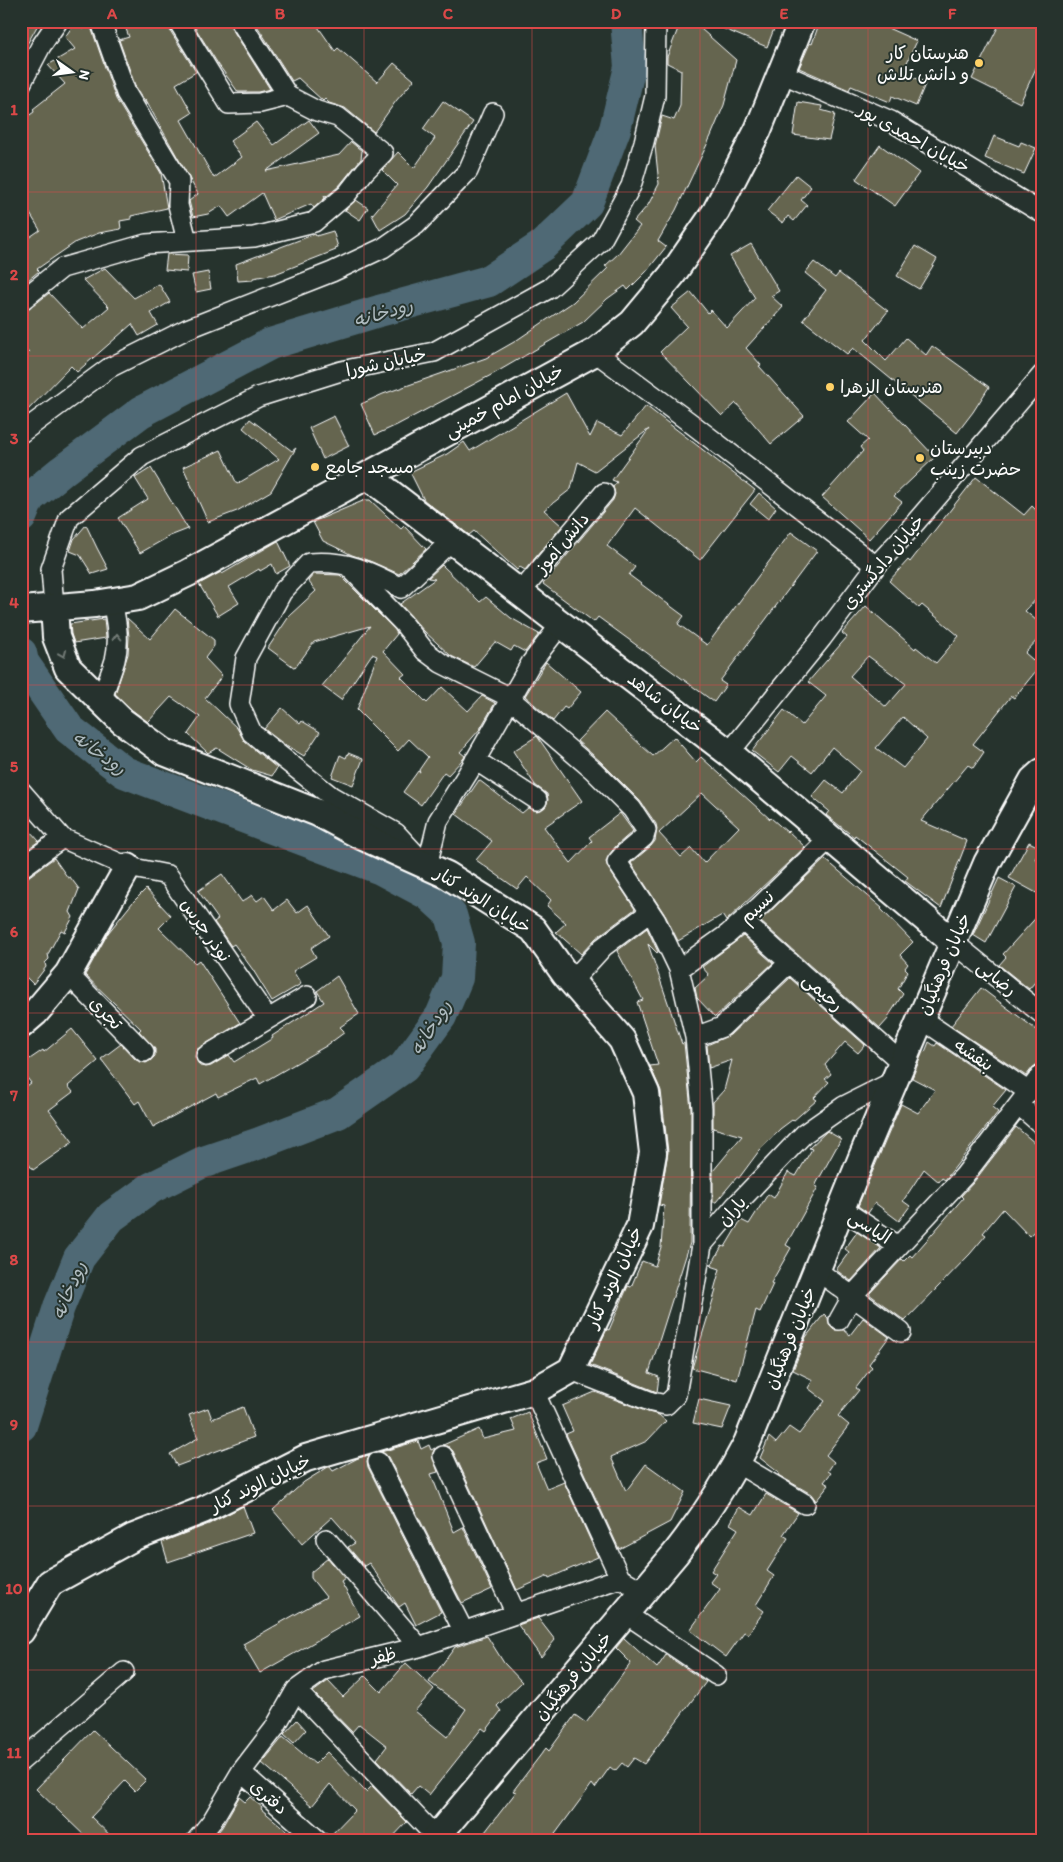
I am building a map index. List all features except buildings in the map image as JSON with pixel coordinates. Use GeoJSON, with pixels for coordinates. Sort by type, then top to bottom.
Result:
{"type":"FeatureCollection","features":[{"type":"Feature","properties":{"kind":"street"},"geometry":{"type":"LineString","coordinates":[[21,84],[41,46],[58,21]]}},
{"type":"Feature","properties":{"kind":"street"},"geometry":{"type":"LineString","coordinates":[[178,21],[229,104],[260,103],[288,96]]}},
{"type":"Feature","properties":{"kind":"street"},"geometry":{"type":"LineString","coordinates":[[21,301],[62,268],[146,244],[254,237],[314,222],[347,194],[365,170],[383,153],[338,117],[317,111],[288,96],[240,21]]}},
{"type":"Feature","properties":{"kind":"street","name":"خیابان شورا"},"geometry":{"type":"LineString","coordinates":[[36,608],[69,518],[142,456],[258,397],[340,371],[434,352],[550,288],[601,241],[631,186],[644,142],[655,96],[656,21]]}},
{"type":"Feature","properties":{"kind":"street","name":"خیابان امام خمینی"},"geometry":{"type":"LineString","coordinates":[[36,608],[138,597],[188,573],[595,352],[632,323],[672,275],[716,211],[758,130],[802,21]]}},
{"type":"Feature","properties":{"kind":"street"},"geometry":{"type":"LineString","coordinates":[[101,22],[126,93],[179,181],[178,205],[188,241]]}},
{"type":"Feature","properties":{"kind":"street","name":"خیابان احمدی پور"},"geometry":{"type":"LineString","coordinates":[[782,72],[891,121],[1042,213]]}},
{"type":"Feature","properties":{"kind":"street"},"geometry":{"type":"LineString","coordinates":[[21,433],[109,368],[186,329],[332,272],[383,248],[416,225],[468,171],[493,113]]}},
{"type":"Feature","properties":{"kind":"street"},"geometry":{"type":"LineString","coordinates":[[595,352],[876,566]]}},
{"type":"Feature","properties":{"kind":"street","name":"خیابان دادگستری"},"geometry":{"type":"LineString","coordinates":[[730,753],[822,638],[876,566],[1042,375]]}},
{"type":"Feature","properties":{"kind":"street","name":"خیابان شاهد"},"geometry":{"type":"LineString","coordinates":[[368,476],[730,753],[953,942]]}},
{"type":"Feature","properties":{"kind":"street","name":"دانش آموز"},"geometry":{"type":"LineString","coordinates":[[520,593],[604,493]]}},
{"type":"Feature","properties":{"kind":"street"},"geometry":{"type":"LineString","coordinates":[[427,866],[396,833],[331,796],[252,732],[239,704],[246,658],[282,592],[309,562],[331,561],[347,565],[371,572],[401,588],[452,540]]}},
{"type":"Feature","properties":{"kind":"street"},"geometry":{"type":"LineString","coordinates":[[347,565],[403,623],[425,650],[441,663],[511,699],[593,770],[632,809],[642,822],[646,830],[644,837],[617,862],[650,912],[679,969],[694,1037],[702,1108],[702,1246]]}},
{"type":"Feature","properties":{"kind":"street"},"geometry":{"type":"LineString","coordinates":[[102,701],[117,645],[118,632],[112,601]]}},
{"type":"Feature","properties":{"kind":"street","name":"خیابان الوند کنار"},"geometry":{"type":"LineString","coordinates":[[21,1631],[50,1583],[134,1537],[204,1510],[306,1458],[534,1391],[571,1370],[640,1226],[653,1153],[646,1093],[622,1040],[572,981],[533,929],[447,875],[361,836],[318,813],[164,752],[122,721],[68,668],[56,637],[36,608]]}},
{"type":"Feature","properties":{"kind":"street"},"geometry":{"type":"LineString","coordinates":[[427,866],[438,821],[531,664],[561,624]]}},
{"type":"Feature","properties":{"kind":"street"},"geometry":{"type":"LineString","coordinates":[[475,760],[536,800]]}},
{"type":"Feature","properties":{"kind":"street","name":"خیابان فرهنگیان"},"geometry":{"type":"LineString","coordinates":[[435,1839],[644,1592],[702,1519],[737,1463],[818,1271],[920,1018],[987,863],[1039,780]]}},
{"type":"Feature","properties":{"kind":"street"},"geometry":{"type":"LineString","coordinates":[[21,791],[62,838],[21,868]]}},
{"type":"Feature","properties":{"kind":"street","name":"نوذر چرس"},"geometry":{"type":"LineString","coordinates":[[62,838],[128,867],[168,875],[268,1019]]}},
{"type":"Feature","properties":{"kind":"street","name":"نسیم"},"geometry":{"type":"LineString","coordinates":[[679,969],[743,921],[830,838]]}},
{"type":"Feature","properties":{"kind":"street"},"geometry":{"type":"LineString","coordinates":[[21,1025],[35,1013],[68,974],[128,867]]}},
{"type":"Feature","properties":{"kind":"street"},"geometry":{"type":"LineString","coordinates":[[572,981],[603,948],[650,912]]}},
{"type":"Feature","properties":{"kind":"street","name":"رحیمی"},"geometry":{"type":"LineString","coordinates":[[743,921],[790,962],[898,1072]]}},
{"type":"Feature","properties":{"kind":"street","name":"رضایی"},"geometry":{"type":"LineString","coordinates":[[953,942],[1042,1014]]}},
{"type":"Feature","properties":{"kind":"street"},"geometry":{"type":"LineString","coordinates":[[694,1037],[722,1027],[790,962]]}},
{"type":"Feature","properties":{"kind":"street","name":"تجری"},"geometry":{"type":"LineString","coordinates":[[68,974],[144,1052]]}},
{"type":"Feature","properties":{"kind":"street"},"geometry":{"type":"LineString","coordinates":[[206,1056],[307,996]]}},
{"type":"Feature","properties":{"kind":"street","name":"بنفشه"},"geometry":{"type":"LineString","coordinates":[[920,1018],[1024,1099],[1042,1124]]}},
{"type":"Feature","properties":{"kind":"street","name":"یاران"},"geometry":{"type":"LineString","coordinates":[[571,1370],[652,1402],[666,1405],[676,1395],[702,1246],[736,1205],[804,1134],[898,1072]]}},
{"type":"Feature","properties":{"kind":"street"},"geometry":{"type":"LineString","coordinates":[[839,1320],[853,1295],[964,1176],[1042,1074]]}},
{"type":"Feature","properties":{"kind":"street","name":"الیاسی"},"geometry":{"type":"LineString","coordinates":[[842,1209],[898,1246]]}},
{"type":"Feature","properties":{"kind":"street"},"geometry":{"type":"LineString","coordinates":[[818,1271],[902,1332]]}},
{"type":"Feature","properties":{"kind":"street"},"geometry":{"type":"LineString","coordinates":[[534,1391],[620,1578],[644,1592]]}},
{"type":"Feature","properties":{"kind":"street"},"geometry":{"type":"LineString","coordinates":[[443,1456],[516,1614]]}},
{"type":"Feature","properties":{"kind":"street"},"geometry":{"type":"LineString","coordinates":[[378,1462],[464,1632]]}},
{"type":"Feature","properties":{"kind":"street"},"geometry":{"type":"LineString","coordinates":[[737,1463],[805,1504]]}},
{"type":"Feature","properties":{"kind":"street"},"geometry":{"type":"LineString","coordinates":[[326,1539],[418,1648]]}},
{"type":"Feature","properties":{"kind":"street","name":"ظفر"},"geometry":{"type":"LineString","coordinates":[[196,1841],[212,1821],[241,1772],[274,1729],[296,1690],[324,1670],[418,1648],[620,1578]]}},
{"type":"Feature","properties":{"kind":"street"},"geometry":{"type":"LineString","coordinates":[[626,1614],[716,1675]]}},
{"type":"Feature","properties":{"kind":"street"},"geometry":{"type":"LineString","coordinates":[[21,1762],[124,1672]]}},
{"type":"Feature","properties":{"kind":"street"},"geometry":{"type":"LineString","coordinates":[[296,1690],[435,1839]]}},
{"type":"Feature","properties":{"kind":"street","name":"دفتری"},"geometry":{"type":"LineString","coordinates":[[241,1772],[319,1841]]}},
{"type":"Feature","properties":{"kind":"waterway","name":"رودخانه"},"geometry":{"type":"LineString","coordinates":[[21,517],[29,498],[141,412],[270,344],[379,311],[489,281],[543,245],[587,203],[615,129],[630,67],[626,21]]}},
{"type":"Feature","properties":{"kind":"waterway","name":"رودخانه"},"geometry":{"type":"LineString","coordinates":[[21,653],[23,662],[69,729],[124,772],[381,869],[428,894],[451,915],[459,943],[457,978],[441,1016],[404,1067],[338,1113],[201,1163],[151,1188],[111,1217],[79,1258],[59,1307],[21,1426]]}},
{"type":"Feature","properties":{"kind":"place","name":"هنرستان کار و دانش تلاش"},"geometry":{"type":"Point","coordinates":[979,63]}},
{"type":"Feature","properties":{"kind":"place","name":"هنرستان الزهرا"},"geometry":{"type":"Point","coordinates":[830,387]}},
{"type":"Feature","properties":{"kind":"place","name":"دبیرستان حضرت زینب"},"geometry":{"type":"Point","coordinates":[920,458]}},
{"type":"Feature","properties":{"kind":"place","name":"مسجد جامع"},"geometry":{"type":"Point","coordinates":[315,467]}}]}
